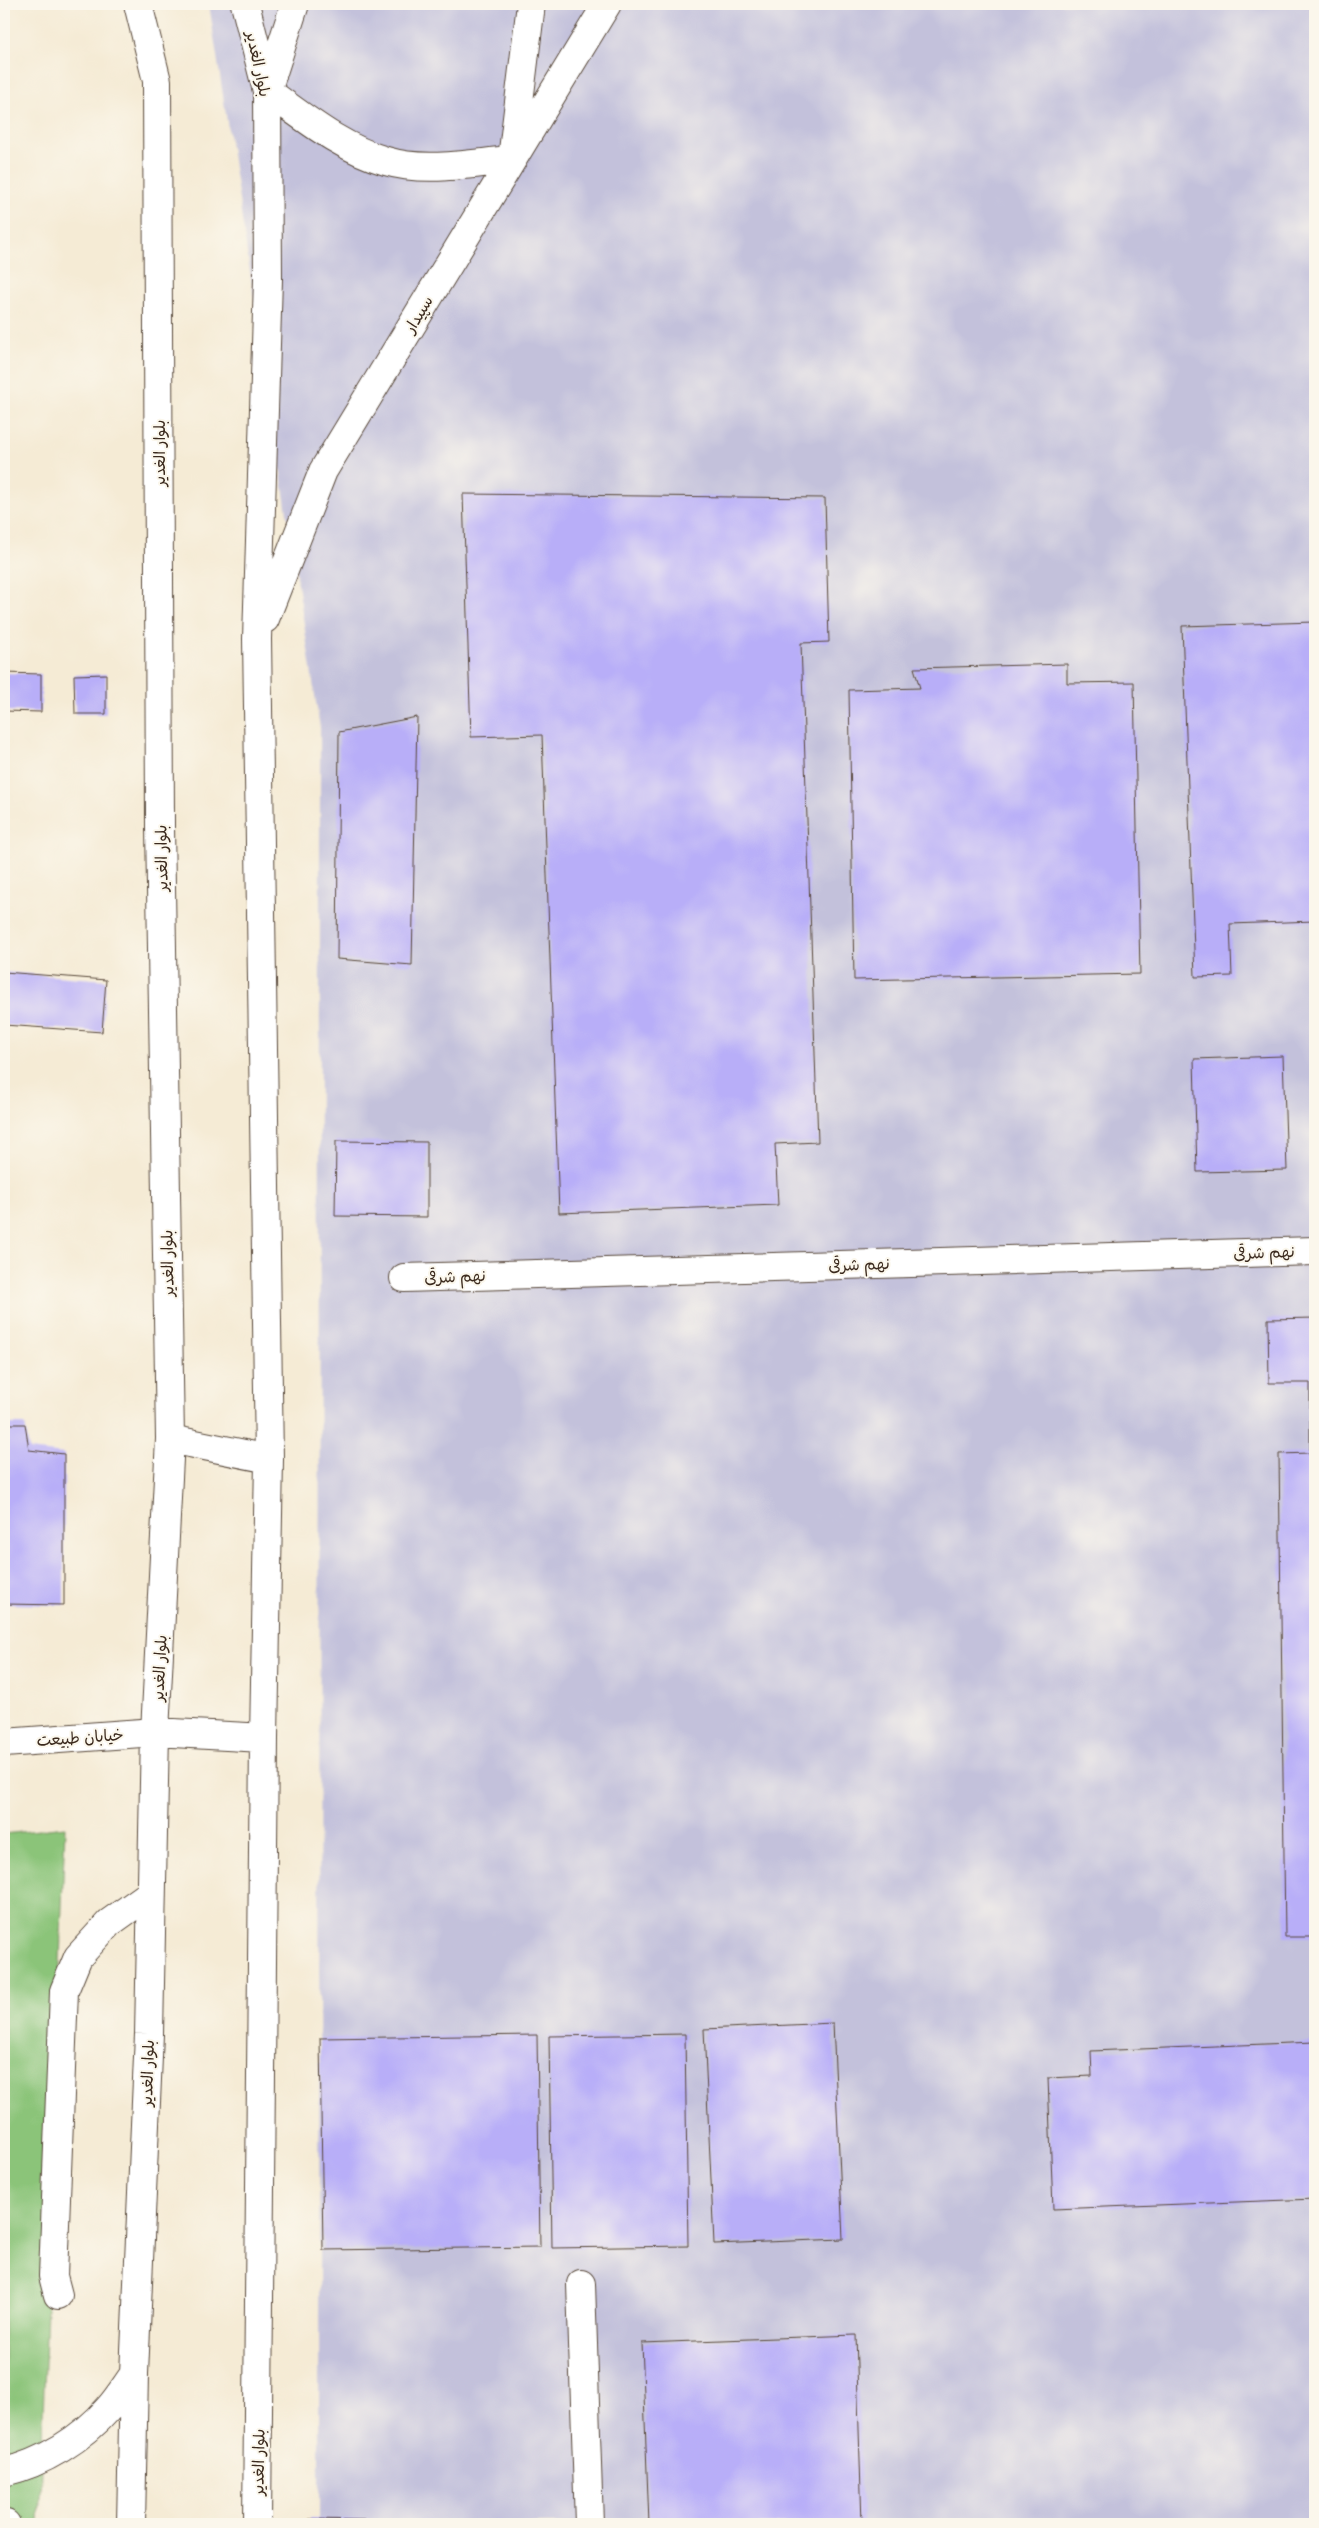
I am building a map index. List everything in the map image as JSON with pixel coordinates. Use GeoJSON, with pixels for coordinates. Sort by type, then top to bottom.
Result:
{"type":"FeatureCollection","features":[{"type":"Feature","properties":{"kind":"street","name":"بلوار الغدیر"},"geometry":{"type":"LineString","coordinates":[[131,2524],[134,2374],[149,2034],[156,1732],[170,1439],[160,826],[157,82],[138,4]]}},
{"type":"Feature","properties":{"kind":"street","name":"بلوار الغدیر"},"geometry":{"type":"LineString","coordinates":[[245,4],[267,91],[268,279],[257,639],[269,1460],[264,1738],[257,2524]]}},
{"type":"Feature","properties":{"kind":"street"},"geometry":{"type":"LineString","coordinates":[[295,4],[267,91],[339,141],[387,161],[426,166],[512,160],[531,4]]}},
{"type":"Feature","properties":{"kind":"street","name":"سپیدار"},"geometry":{"type":"LineString","coordinates":[[257,639],[323,471],[607,4]]}},
{"type":"Feature","properties":{"kind":"street","name":"نهم شرقی"},"geometry":{"type":"LineString","coordinates":[[404,1278],[1315,1251]]}},
{"type":"Feature","properties":{"kind":"street"},"geometry":{"type":"LineString","coordinates":[[170,1439],[269,1460]]}},
{"type":"Feature","properties":{"kind":"street","name":"خیابان طبیعت"},"geometry":{"type":"LineString","coordinates":[[4,1743],[156,1732],[264,1738]]}},
{"type":"Feature","properties":{"kind":"street"},"geometry":{"type":"LineString","coordinates":[[58,2295],[53,2276],[64,1991],[78,1957],[109,1923],[151,1893]]}},
{"type":"Feature","properties":{"kind":"street"},"geometry":{"type":"LineString","coordinates":[[581,2284],[589,2524]]}},
{"type":"Feature","properties":{"kind":"street"},"geometry":{"type":"LineString","coordinates":[[4,2472],[30,2466],[70,2442],[108,2409],[134,2374]]}},
{"type":"Feature","properties":{"kind":"shaded area"},"geometry":{"type":"Polygon","coordinates":[[[209,4],[1315,4],[1315,2524],[319,2524],[320,728],[209,4]]]}},
{"type":"Feature","properties":{"kind":"green space"},"geometry":{"type":"Polygon","coordinates":[[[65,1827],[39,2524],[4,2524],[4,1834],[65,1827]]]}},
{"type":"Feature","properties":{"kind":"building"},"geometry":{"type":"Polygon","coordinates":[[[463,494],[825,498],[829,642],[801,643],[818,1142],[775,1144],[778,1205],[559,1213],[542,735],[471,737],[463,494]]]}},
{"type":"Feature","properties":{"kind":"building"},"geometry":{"type":"Polygon","coordinates":[[[1315,622],[1315,921],[1230,924],[1232,976],[1195,977],[1182,626],[1315,622]]]}},
{"type":"Feature","properties":{"kind":"building"},"geometry":{"type":"Polygon","coordinates":[[[1067,664],[1067,683],[1134,682],[1140,974],[854,980],[849,690],[920,688],[914,668],[1067,664]]]}},
{"type":"Feature","properties":{"kind":"building"},"geometry":{"type":"Polygon","coordinates":[[[4,673],[41,674],[41,712],[4,711],[4,673]]]}},
{"type":"Feature","properties":{"kind":"building"},"geometry":{"type":"Polygon","coordinates":[[[106,674],[106,714],[75,714],[74,675],[106,674]]]}},
{"type":"Feature","properties":{"kind":"building"},"geometry":{"type":"Polygon","coordinates":[[[417,717],[412,965],[337,959],[339,732],[417,717]]]}},
{"type":"Feature","properties":{"kind":"building"},"geometry":{"type":"Polygon","coordinates":[[[4,972],[106,980],[102,1032],[4,1025],[4,972]]]}},
{"type":"Feature","properties":{"kind":"building"},"geometry":{"type":"Polygon","coordinates":[[[1283,1056],[1287,1170],[1197,1172],[1194,1059],[1283,1056]]]}},
{"type":"Feature","properties":{"kind":"building"},"geometry":{"type":"Polygon","coordinates":[[[336,1141],[427,1142],[427,1217],[335,1216],[336,1141]]]}},
{"type":"Feature","properties":{"kind":"building"},"geometry":{"type":"Polygon","coordinates":[[[1315,1318],[1315,1937],[1285,1937],[1279,1454],[1310,1453],[1310,1383],[1269,1383],[1268,1319],[1315,1318]]]}},
{"type":"Feature","properties":{"kind":"building"},"geometry":{"type":"Polygon","coordinates":[[[4,1424],[25,1424],[29,1450],[64,1454],[64,1605],[4,1604],[4,1424]]]}},
{"type":"Feature","properties":{"kind":"building"},"geometry":{"type":"Polygon","coordinates":[[[833,2023],[843,2239],[714,2244],[704,2029],[833,2023]]]}},
{"type":"Feature","properties":{"kind":"building"},"geometry":{"type":"Polygon","coordinates":[[[685,2034],[688,2246],[552,2248],[549,2036],[685,2034]]]}},
{"type":"Feature","properties":{"kind":"building"},"geometry":{"type":"Polygon","coordinates":[[[537,2035],[540,2247],[323,2250],[320,2038],[537,2035]]]}},
{"type":"Feature","properties":{"kind":"building"},"geometry":{"type":"Polygon","coordinates":[[[1315,2042],[1315,2199],[1053,2209],[1048,2078],[1092,2076],[1091,2051],[1315,2042]]]}},
{"type":"Feature","properties":{"kind":"building"},"geometry":{"type":"Polygon","coordinates":[[[856,2335],[862,2524],[649,2524],[642,2343],[856,2335]]]}},
{"type":"Feature","properties":{"kind":"building"},"geometry":{"type":"Polygon","coordinates":[[[309,2519],[502,2522],[502,2524],[309,2524],[309,2519]]]}}]}
